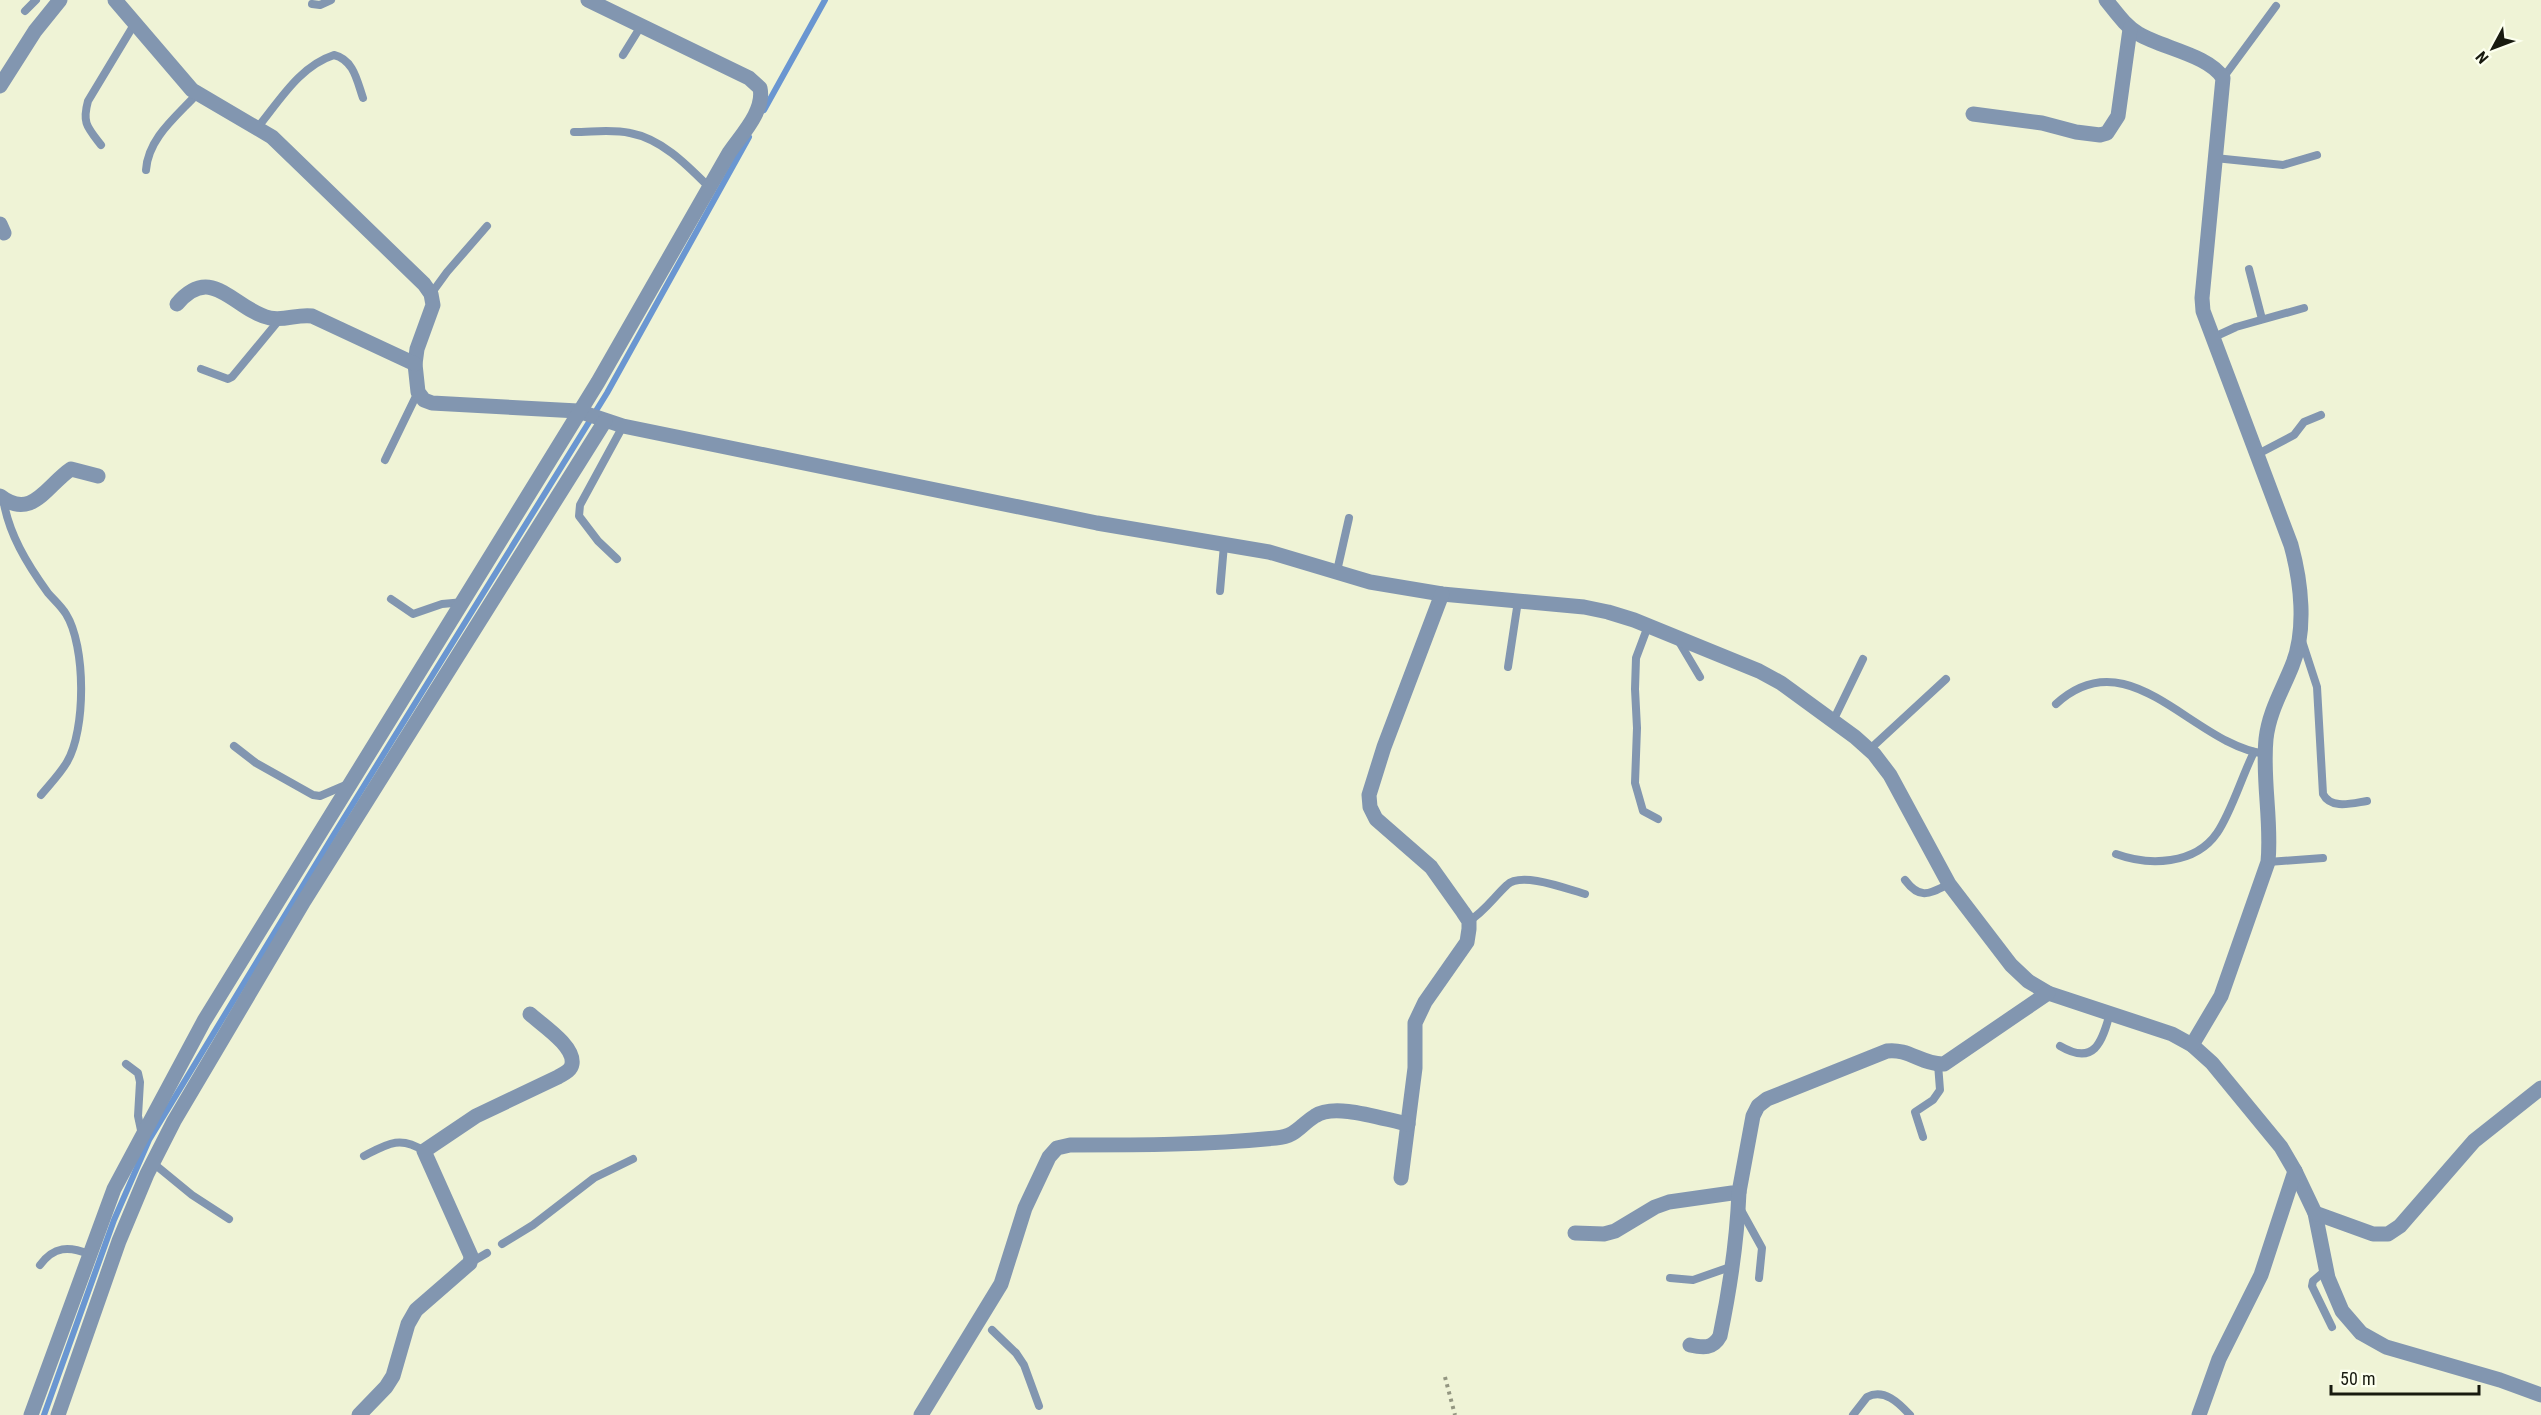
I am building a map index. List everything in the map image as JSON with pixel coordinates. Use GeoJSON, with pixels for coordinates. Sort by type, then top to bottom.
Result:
{"type":"FeatureCollection","features":[{"type":"Feature","properties":{"kind":"street"},"geometry":{"type":"LineString","coordinates":[[0,86],[35,31],[60,0]]}},
{"type":"Feature","properties":{"kind":"street"},"geometry":{"type":"LineString","coordinates":[[115,0],[197,94],[272,136],[424,284],[431,294],[432,305],[417,349],[415,364],[418,392],[424,400],[432,403],[582,412],[623,426],[1097,524],[1269,552],[1370,582],[1442,594],[1584,607],[1648,626],[1759,671],[1780,683],[1869,750],[1890,775],[1948,884],[2011,965],[2028,981],[2048,993],[2172,1034],[2192,1045],[2212,1063],[2281,1147],[2295,1171],[2315,1213],[2326,1270],[2342,1311],[2361,1333],[2386,1347],[2500,1380],[2541,1395]]}},
{"type":"Feature","properties":{"kind":"street"},"geometry":{"type":"LineString","coordinates":[[31,1415],[114,1189],[204,1021],[582,412],[709,187],[760,104],[760,88],[749,78],[588,0]]}},
{"type":"Feature","properties":{"kind":"street"},"geometry":{"type":"LineString","coordinates":[[2106,0],[2130,29],[2141,36],[2212,66],[2223,78],[2202,298],[2203,311],[2291,545],[2299,572],[2301,596],[2299,632],[2293,664],[2268,722],[2260,753],[2270,844],[2268,862],[2221,996],[2192,1045]]}},
{"type":"Feature","properties":{"kind":"street"},"geometry":{"type":"LineString","coordinates":[[1973,114],[2042,123],[2076,132],[2100,135],[2107,133],[2118,116],[2130,29]]}},
{"type":"Feature","properties":{"kind":"street"},"geometry":{"type":"LineString","coordinates":[[177,304],[190,290],[211,286],[267,317],[280,319],[299,314],[312,316],[415,364]]}},
{"type":"Feature","properties":{"kind":"street"},"geometry":{"type":"LineString","coordinates":[[58,1415],[119,1241],[174,1121],[304,901],[604,421]]}},
{"type":"Feature","properties":{"kind":"street"},"geometry":{"type":"LineString","coordinates":[[1,497],[22,505],[32,503],[71,469],[98,476]]}},
{"type":"Feature","properties":{"kind":"street"},"geometry":{"type":"LineString","coordinates":[[1401,1178],[1415,1068],[1415,1023],[1425,1002],[1467,942],[1468,921],[1431,867],[1376,819],[1370,807],[1369,795],[1442,594]]}},
{"type":"Feature","properties":{"kind":"street"},"geometry":{"type":"LineString","coordinates":[[1690,1345],[1709,1347],[1717,1343],[1720,1336],[1733,1266],[1738,1199],[1753,1116],[1758,1106],[1767,1099],[1887,1051],[1906,1052],[1938,1064],[1949,1061],[2048,993]]}},
{"type":"Feature","properties":{"kind":"street"},"geometry":{"type":"LineString","coordinates":[[359,1415],[386,1387],[393,1376],[408,1324],[416,1310],[470,1263],[471,1256],[424,1151],[476,1116],[569,1070],[572,1065],[571,1054],[559,1038],[530,1014]]}},
{"type":"Feature","properties":{"kind":"street"},"geometry":{"type":"LineString","coordinates":[[2315,1213],[2373,1234],[2388,1234],[2400,1226],[2474,1141],[2541,1088]]}},
{"type":"Feature","properties":{"kind":"street"},"geometry":{"type":"LineString","coordinates":[[921,1415],[985,1325],[1001,1284],[1025,1208],[1049,1157],[1057,1148],[1070,1145],[1231,1143],[1285,1137],[1300,1130],[1315,1116],[1329,1110],[1408,1124]]}},
{"type":"Feature","properties":{"kind":"street"},"geometry":{"type":"LineString","coordinates":[[2199,1415],[2219,1359],[2261,1275],[2295,1171]]}},
{"type":"Feature","properties":{"kind":"street"},"geometry":{"type":"LineString","coordinates":[[1575,1233],[1604,1234],[1615,1231],[1655,1207],[1669,1202],[1738,1199]]}},
{"type":"Feature","properties":{"kind":"lane"},"geometry":{"type":"LineString","coordinates":[[25,11],[36,0]]}},
{"type":"Feature","properties":{"kind":"lane"},"geometry":{"type":"LineString","coordinates":[[312,4],[320,5],[331,0]]}},
{"type":"Feature","properties":{"kind":"lane"},"geometry":{"type":"LineString","coordinates":[[2223,78],[2276,6]]}},
{"type":"Feature","properties":{"kind":"lane"},"geometry":{"type":"LineString","coordinates":[[101,145],[88,128],[84,114],[88,101],[135,23]]}},
{"type":"Feature","properties":{"kind":"lane"},"geometry":{"type":"LineString","coordinates":[[622,55],[641,26]]}},
{"type":"Feature","properties":{"kind":"lane"},"geometry":{"type":"LineString","coordinates":[[258,127],[308,67],[321,59],[334,55],[347,62],[353,70],[363,98]]}},
{"type":"Feature","properties":{"kind":"lane"},"geometry":{"type":"LineString","coordinates":[[146,170],[149,153],[155,140],[197,94]]}},
{"type":"Feature","properties":{"kind":"lane"},"geometry":{"type":"LineString","coordinates":[[574,132],[632,133],[650,140],[675,155],[709,187]]}},
{"type":"Feature","properties":{"kind":"lane"},"geometry":{"type":"LineString","coordinates":[[2215,158],[2283,165],[2317,155]]}},
{"type":"Feature","properties":{"kind":"lane"},"geometry":{"type":"LineString","coordinates":[[431,294],[487,226]]}},
{"type":"Feature","properties":{"kind":"lane"},"geometry":{"type":"LineString","coordinates":[[2250,269],[2262,319]]}},
{"type":"Feature","properties":{"kind":"lane"},"geometry":{"type":"LineString","coordinates":[[2212,338],[2236,327],[2304,308]]}},
{"type":"Feature","properties":{"kind":"lane"},"geometry":{"type":"LineString","coordinates":[[201,369],[228,379],[232,377],[280,319]]}},
{"type":"Feature","properties":{"kind":"lane"},"geometry":{"type":"LineString","coordinates":[[385,460],[418,392]]}},
{"type":"Feature","properties":{"kind":"lane"},"geometry":{"type":"LineString","coordinates":[[2256,455],[2294,435],[2304,422],[2321,415]]}},
{"type":"Feature","properties":{"kind":"lane"},"geometry":{"type":"LineString","coordinates":[[617,559],[598,541],[579,516],[580,505],[623,426]]}},
{"type":"Feature","properties":{"kind":"lane"},"geometry":{"type":"LineString","coordinates":[[1,497],[13,536],[49,594],[65,612],[73,627],[82,687],[75,740],[68,761],[41,795]]}},
{"type":"Feature","properties":{"kind":"lane"},"geometry":{"type":"LineString","coordinates":[[1337,571],[1349,518]]}},
{"type":"Feature","properties":{"kind":"lane"},"geometry":{"type":"LineString","coordinates":[[1220,591],[1224,544]]}},
{"type":"Feature","properties":{"kind":"lane"},"geometry":{"type":"LineString","coordinates":[[391,599],[413,614],[442,604],[464,602]]}},
{"type":"Feature","properties":{"kind":"lane"},"geometry":{"type":"LineString","coordinates":[[1508,667],[1518,601]]}},
{"type":"Feature","properties":{"kind":"lane"},"geometry":{"type":"LineString","coordinates":[[1648,626],[1636,658],[1635,783],[1643,811],[1658,819]]}},
{"type":"Feature","properties":{"kind":"lane"},"geometry":{"type":"LineString","coordinates":[[2299,632],[2317,687],[2323,794],[2330,802],[2339,804],[2367,801]]}},
{"type":"Feature","properties":{"kind":"lane"},"geometry":{"type":"LineString","coordinates":[[1676,637],[1700,677]]}},
{"type":"Feature","properties":{"kind":"lane"},"geometry":{"type":"LineString","coordinates":[[1833,721],[1863,659]]}},
{"type":"Feature","properties":{"kind":"lane"},"geometry":{"type":"LineString","coordinates":[[1869,750],[1946,679]]}},
{"type":"Feature","properties":{"kind":"lane"},"geometry":{"type":"LineString","coordinates":[[2056,704],[2079,687],[2091,683],[2105,681],[2126,685],[2150,695],[2232,744],[2260,753],[2224,822],[2206,845],[2189,855],[2173,860],[2141,860],[2116,854]]}},
{"type":"Feature","properties":{"kind":"lane"},"geometry":{"type":"LineString","coordinates":[[234,746],[256,763],[313,795],[326,794],[351,782]]}},
{"type":"Feature","properties":{"kind":"lane"},"geometry":{"type":"LineString","coordinates":[[2268,862],[2323,858]]}},
{"type":"Feature","properties":{"kind":"lane"},"geometry":{"type":"LineString","coordinates":[[1468,921],[1486,908],[1509,882],[1520,879],[1530,879],[1585,894]]}},
{"type":"Feature","properties":{"kind":"lane"},"geometry":{"type":"LineString","coordinates":[[1905,880],[1915,892],[1922,894],[1948,884]]}},
{"type":"Feature","properties":{"kind":"lane"},"geometry":{"type":"LineString","coordinates":[[2060,1046],[2072,1053],[2083,1054],[2097,1047],[2103,1039],[2110,1013]]}},
{"type":"Feature","properties":{"kind":"lane"},"geometry":{"type":"LineString","coordinates":[[126,1064],[138,1073],[140,1082],[138,1116],[142,1135]]}},
{"type":"Feature","properties":{"kind":"lane"},"geometry":{"type":"LineString","coordinates":[[1923,1137],[1915,1112],[1933,1100],[1940,1090],[1938,1064]]}},
{"type":"Feature","properties":{"kind":"lane"},"geometry":{"type":"LineString","coordinates":[[364,1155],[388,1144],[403,1142],[414,1144],[424,1151]]}},
{"type":"Feature","properties":{"kind":"lane"},"geometry":{"type":"LineString","coordinates":[[502,1244],[533,1225],[594,1178],[633,1159]]}},
{"type":"Feature","properties":{"kind":"lane"},"geometry":{"type":"LineString","coordinates":[[153,1163],[192,1195],[229,1219]]}},
{"type":"Feature","properties":{"kind":"lane"},"geometry":{"type":"LineString","coordinates":[[1738,1199],[1762,1248],[1759,1278]]}},
{"type":"Feature","properties":{"kind":"lane"},"geometry":{"type":"LineString","coordinates":[[40,1265],[54,1251],[65,1247],[89,1254]]}},
{"type":"Feature","properties":{"kind":"lane"},"geometry":{"type":"LineString","coordinates":[[470,1263],[487,1253]]}},
{"type":"Feature","properties":{"kind":"lane"},"geometry":{"type":"LineString","coordinates":[[1670,1278],[1694,1280],[1733,1266]]}},
{"type":"Feature","properties":{"kind":"lane"},"geometry":{"type":"LineString","coordinates":[[2326,1270],[2313,1281],[2312,1286],[2332,1327]]}},
{"type":"Feature","properties":{"kind":"lane"},"geometry":{"type":"LineString","coordinates":[[985,1325],[1016,1353],[1024,1365],[1039,1406]]}},
{"type":"Feature","properties":{"kind":"lane"},"geometry":{"type":"LineString","coordinates":[[1853,1415],[1867,1397],[1881,1394],[1893,1399],[1910,1415]]}},
{"type":"Feature","properties":{"kind":"path"},"geometry":{"type":"LineString","coordinates":[[1445,1377],[1455,1415]]}},
{"type":"Feature","properties":{"kind":"waterway"},"geometry":{"type":"LineString","coordinates":[[764,110],[825,0]]}},
{"type":"Feature","properties":{"kind":"waterway"},"geometry":{"type":"LineString","coordinates":[[44,1415],[114,1220],[149,1140],[333,836],[607,393],[749,137]]}}]}
